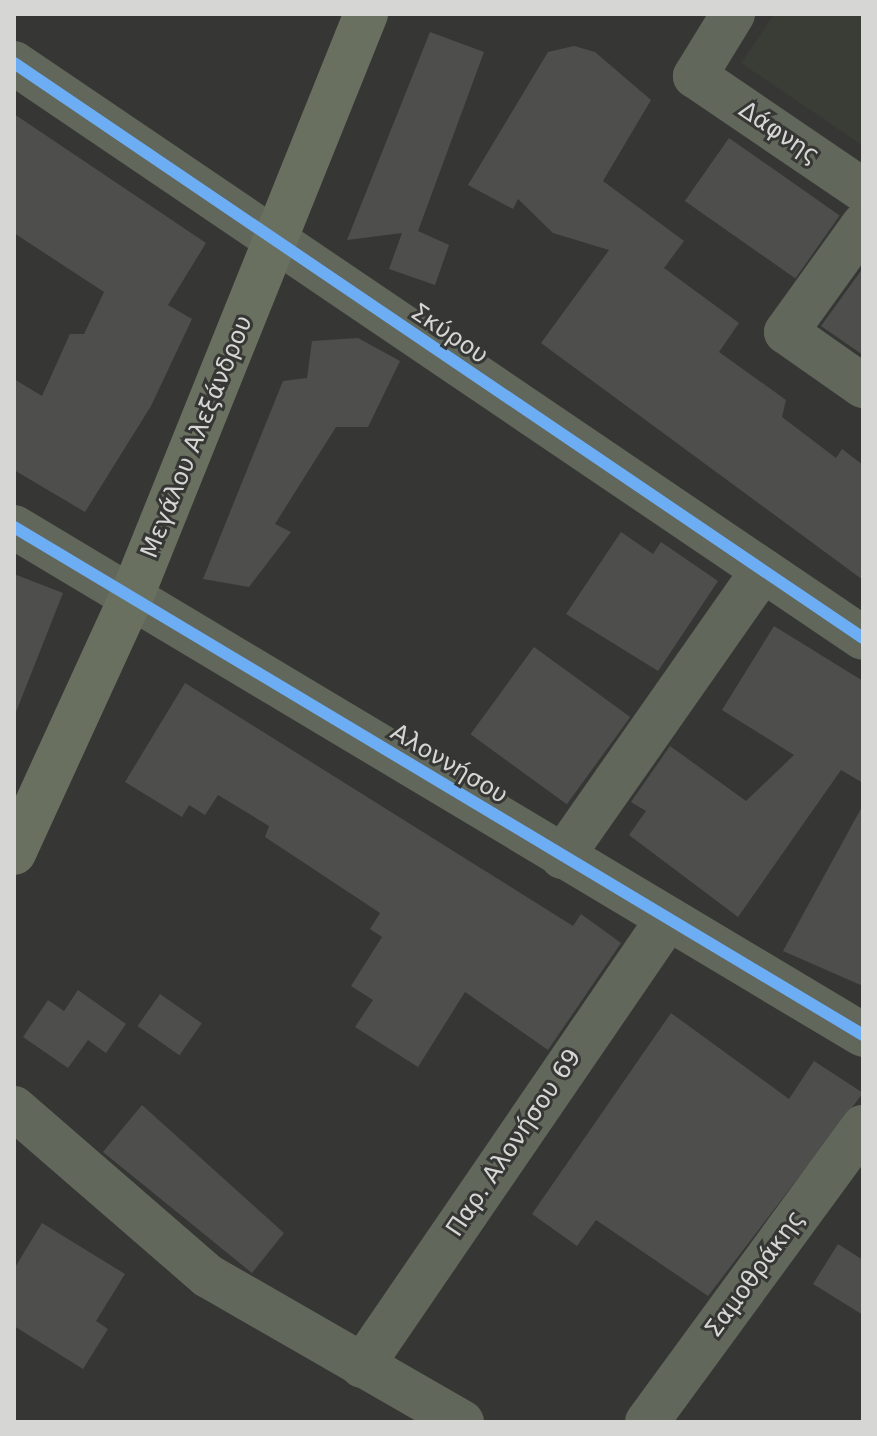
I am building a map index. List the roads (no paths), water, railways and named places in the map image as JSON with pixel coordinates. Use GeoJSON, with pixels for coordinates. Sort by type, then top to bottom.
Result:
{"type":"FeatureCollection","features":[{"type":"Feature","properties":{"kind":"main road","name":"Μεγάλου Αλεξάνδρου"},"geometry":{"type":"LineString","coordinates":[[14,853],[131,598],[366,14]]}},
{"type":"Feature","properties":{"kind":"street","name":"Δάφνης"},"geometry":{"type":"LineString","coordinates":[[733,14],[695,76],[863,190]]}},
{"type":"Feature","properties":{"kind":"street","name":"Σκύρου"},"geometry":{"type":"LineString","coordinates":[[14,63],[275,244],[863,638]]}},
{"type":"Feature","properties":{"kind":"street"},"geometry":{"type":"LineString","coordinates":[[863,225],[786,332],[863,386]]}},
{"type":"Feature","properties":{"kind":"street","name":"Αλοννήσου"},"geometry":{"type":"LineString","coordinates":[[14,527],[863,1035]]}},
{"type":"Feature","properties":{"kind":"street"},"geometry":{"type":"LineString","coordinates":[[562,857],[763,570]]}},
{"type":"Feature","properties":{"kind":"street","name":"Παρ. Αλονήσου 69"},"geometry":{"type":"LineString","coordinates":[[362,1366],[667,920]]}},
{"type":"Feature","properties":{"kind":"street"},"geometry":{"type":"LineString","coordinates":[[14,1108],[208,1276],[462,1422]]}},
{"type":"Feature","properties":{"kind":"street","name":"Σαμοθράκης"},"geometry":{"type":"LineString","coordinates":[[647,1422],[863,1127]]}}]}
